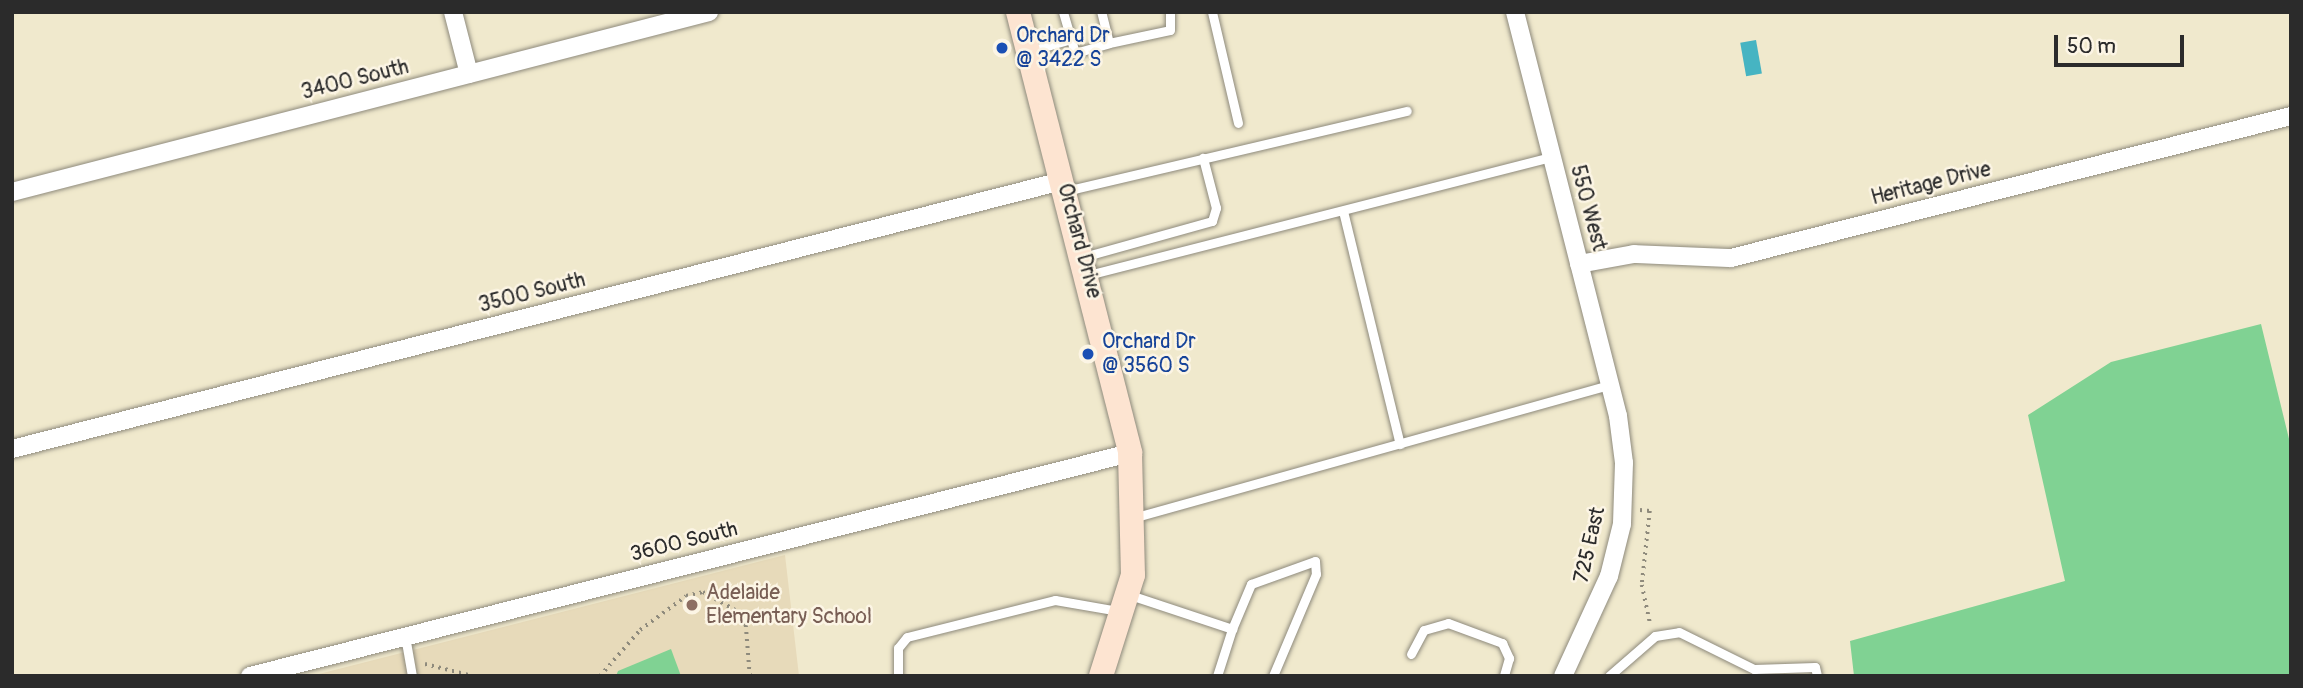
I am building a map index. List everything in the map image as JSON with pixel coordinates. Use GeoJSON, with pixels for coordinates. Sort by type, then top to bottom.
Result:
{"type":"FeatureCollection","features":[{"type":"Feature","properties":{"kind":"main road","name":"Orchard Drive"},"geometry":{"type":"LineString","coordinates":[[1024,14],[1028,51],[1086,266],[1130,453],[1136,517],[1126,603],[1101,676]]}},
{"type":"Feature","properties":{"kind":"street"},"geometry":{"type":"LineString","coordinates":[[453,12],[469,74]]}},
{"type":"Feature","properties":{"kind":"street","name":"3400 South"},"geometry":{"type":"LineString","coordinates":[[12,192],[469,74],[664,18],[709,12]]}},
{"type":"Feature","properties":{"kind":"street","name":"550 West"},"geometry":{"type":"LineString","coordinates":[[1515,12],[1618,416]]}},
{"type":"Feature","properties":{"kind":"street","name":"Heritage Drive"},"geometry":{"type":"LineString","coordinates":[[1579,264],[1634,254],[1731,258],[2291,116]]}},
{"type":"Feature","properties":{"kind":"street","name":"3500 South"},"geometry":{"type":"LineString","coordinates":[[12,449],[1064,186]]}},
{"type":"Feature","properties":{"kind":"street","name":"725 East"},"geometry":{"type":"LineString","coordinates":[[1563,676],[1606,586],[1624,509],[1618,416]]}},
{"type":"Feature","properties":{"kind":"street","name":"3600 South"},"geometry":{"type":"LineString","coordinates":[[250,676],[1130,453]]}},
{"type":"Feature","properties":{"kind":"lane"},"geometry":{"type":"LineString","coordinates":[[1068,17],[1074,53],[1170,30],[1170,12]]}},
{"type":"Feature","properties":{"kind":"lane"},"geometry":{"type":"LineString","coordinates":[[1212,12],[1238,123]]}},
{"type":"Feature","properties":{"kind":"lane"},"geometry":{"type":"LineString","coordinates":[[1096,13],[1109,43]]}},
{"type":"Feature","properties":{"kind":"lane"},"geometry":{"type":"LineString","coordinates":[[1028,51],[1071,39]]}},
{"type":"Feature","properties":{"kind":"lane"},"geometry":{"type":"LineString","coordinates":[[1064,186],[1203,158],[1407,111]]}},
{"type":"Feature","properties":{"kind":"lane"},"geometry":{"type":"LineString","coordinates":[[1086,266],[1343,211],[1551,157]]}},
{"type":"Feature","properties":{"kind":"lane"},"geometry":{"type":"LineString","coordinates":[[1086,266],[1212,221],[1216,208],[1203,158]]}},
{"type":"Feature","properties":{"kind":"lane"},"geometry":{"type":"LineString","coordinates":[[1343,211],[1400,443]]}},
{"type":"Feature","properties":{"kind":"lane"},"geometry":{"type":"LineString","coordinates":[[1136,517],[1610,385]]}},
{"type":"Feature","properties":{"kind":"lane"},"geometry":{"type":"LineString","coordinates":[[1218,675],[1232,629],[1251,584],[1315,561],[1316,574],[1273,676]]}},
{"type":"Feature","properties":{"kind":"lane"},"geometry":{"type":"LineString","coordinates":[[898,676],[898,648],[907,637],[1055,600],[1126,603],[1232,629]]}},
{"type":"Feature","properties":{"kind":"lane"},"geometry":{"type":"LineString","coordinates":[[1411,654],[1424,630],[1448,622],[1502,643],[1509,658],[1504,676]]}},
{"type":"Feature","properties":{"kind":"lane"},"geometry":{"type":"LineString","coordinates":[[1609,676],[1655,636],[1679,632],[1754,669],[1815,667],[1817,676]]}},
{"type":"Feature","properties":{"kind":"lane"},"geometry":{"type":"LineString","coordinates":[[405,636],[412,676]]}},
{"type":"Feature","properties":{"kind":"path"},"geometry":{"type":"LineString","coordinates":[[1624,509],[1650,511],[1642,585],[1655,636]]}},
{"type":"Feature","properties":{"kind":"path"},"geometry":{"type":"LineString","coordinates":[[694,584],[696,593]]}},
{"type":"Feature","properties":{"kind":"path"},"geometry":{"type":"LineString","coordinates":[[600,676],[640,630],[696,593],[715,596],[742,618],[750,676]]}},
{"type":"Feature","properties":{"kind":"path"},"geometry":{"type":"LineString","coordinates":[[425,664],[473,676]]}},
{"type":"Feature","properties":{"kind":"shaded area","name":"Adelaide Elementary School"},"geometry":{"type":"Polygon","coordinates":[[[785,555],[799,676],[311,676],[785,555]]]}},
{"type":"Feature","properties":{"kind":"green space"},"geometry":{"type":"Polygon","coordinates":[[[2261,324],[2291,447],[2291,676],[1854,676],[1850,641],[2065,581],[2028,415],[2111,362],[2261,324]]]}},
{"type":"Feature","properties":{"kind":"green space"},"geometry":{"type":"Polygon","coordinates":[[[671,649],[681,676],[616,676],[618,671],[671,649]]]}},
{"type":"Feature","properties":{"kind":"water"},"geometry":{"type":"Polygon","coordinates":[[[1756,40],[1762,73],[1746,76],[1740,43],[1756,40]]]}},
{"type":"Feature","properties":{"kind":"place","name":"Orchard Dr @ 3422 S"},"geometry":{"type":"Point","coordinates":[1002,48]}},
{"type":"Feature","properties":{"kind":"place","name":"Orchard Dr @ 3560 S"},"geometry":{"type":"Point","coordinates":[1088,354]}},
{"type":"Feature","properties":{"kind":"place","name":"Adelaide Elementary School"},"geometry":{"type":"Point","coordinates":[692,605]}}]}
